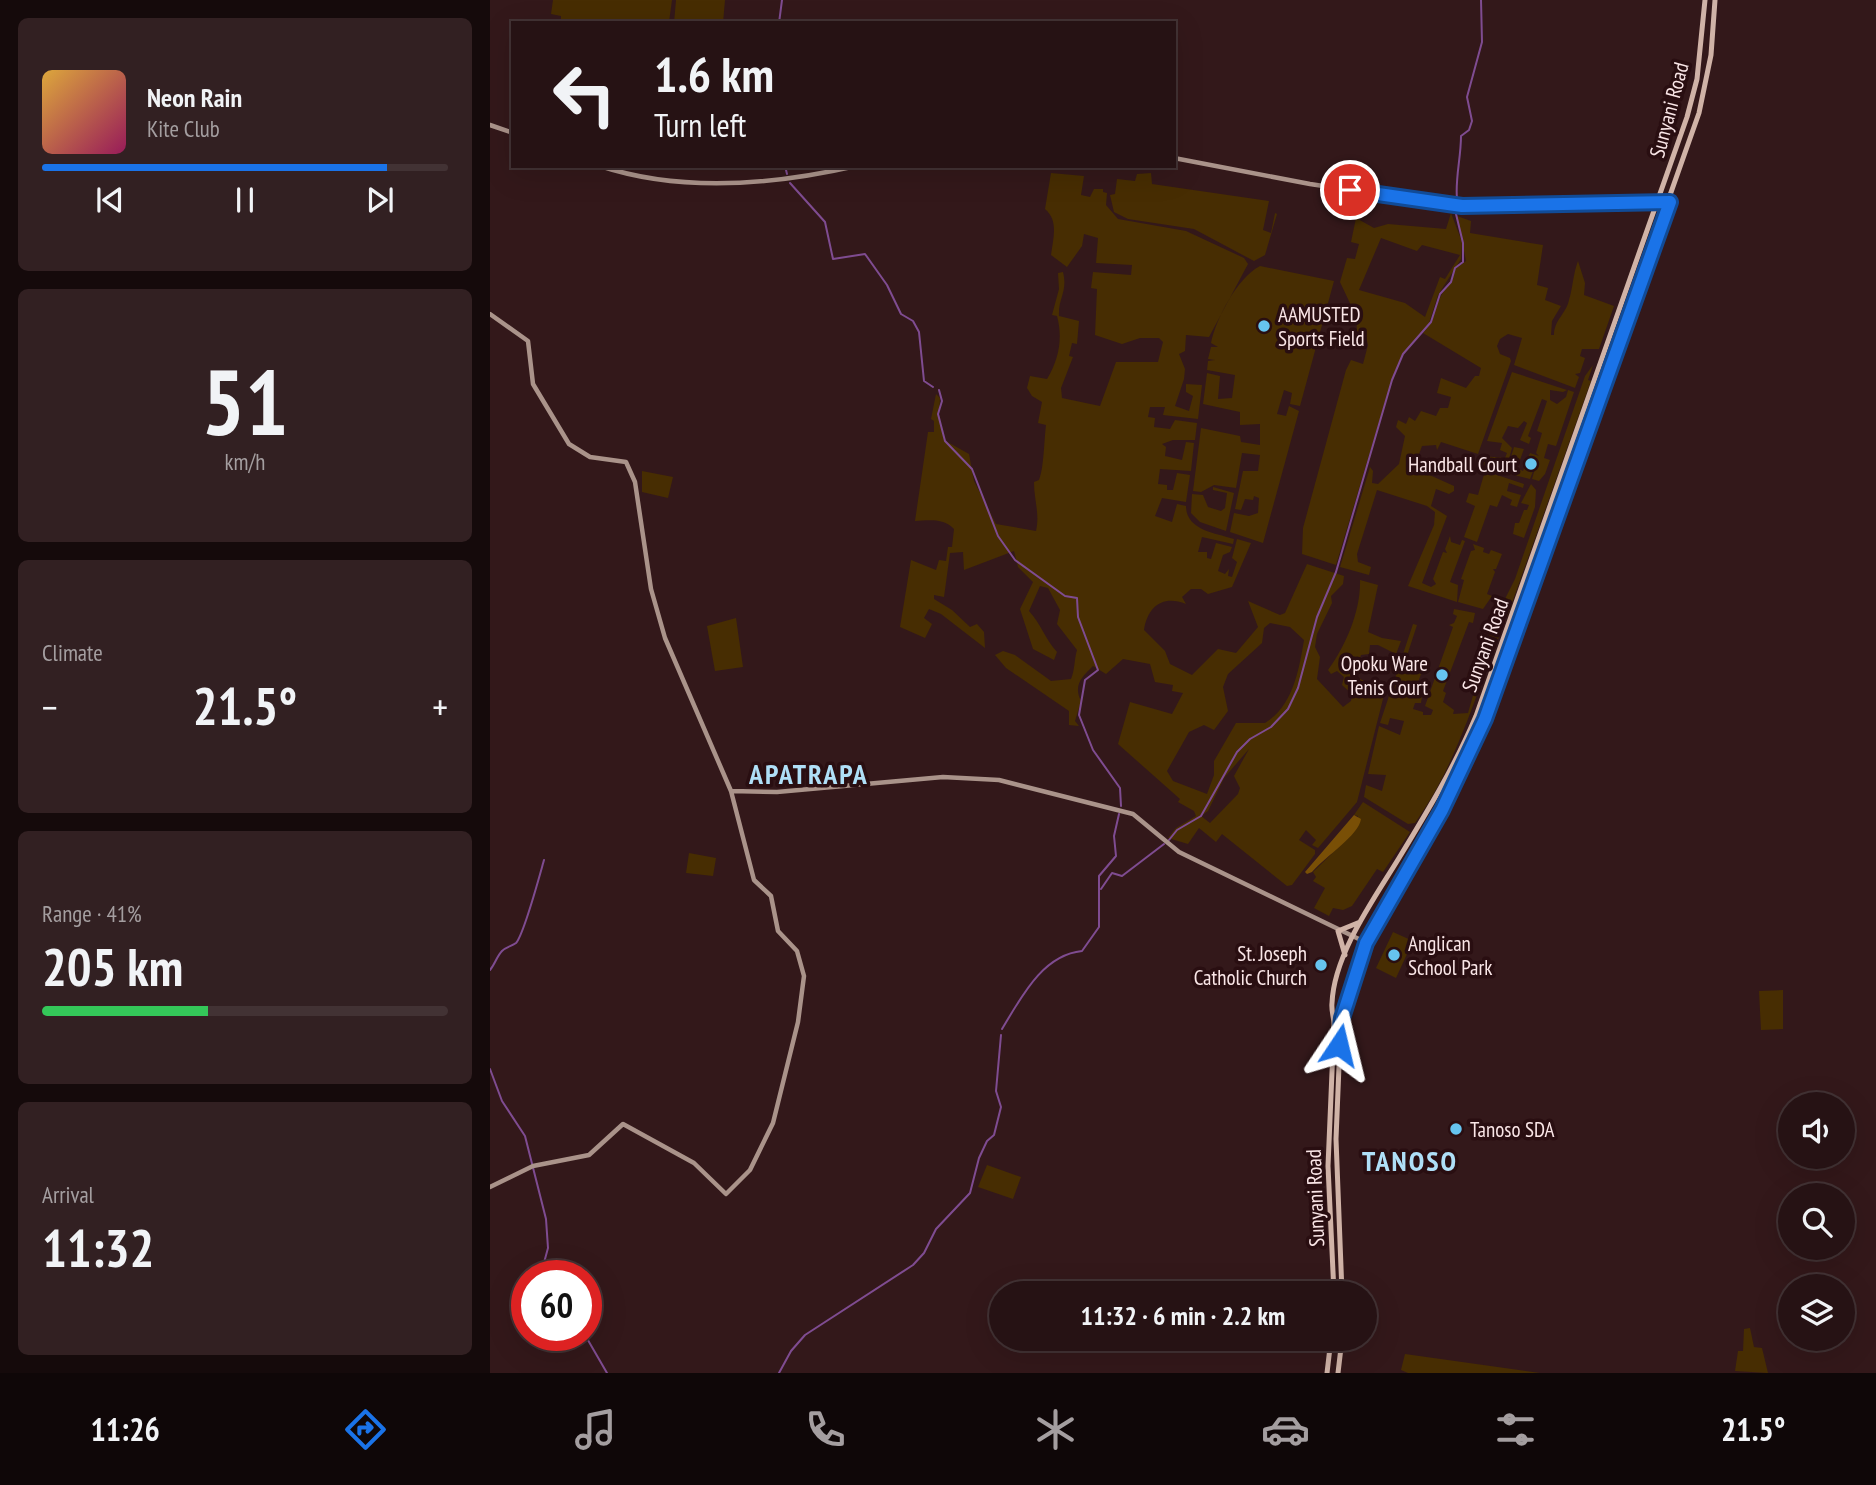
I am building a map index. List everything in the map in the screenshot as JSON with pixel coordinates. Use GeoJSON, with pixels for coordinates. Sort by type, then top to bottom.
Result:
{"type":"FeatureCollection","features":[{"type":"Feature","properties":{"kind":"main road","name":"Sunyani Road"},"geometry":{"type":"LineString","coordinates":[[1333,1281],[1328,1166],[1334,1025],[1331,1004],[1345,955],[1361,921],[1454,766],[1465,742],[1658,201],[1697,79],[1705,0]]}},
{"type":"Feature","properties":{"kind":"main road","name":"Sunyani Road"},"geometry":{"type":"LineString","coordinates":[[1342,1281],[1336,1103],[1342,1018],[1366,943],[1465,767],[1670,202],[1705,87],[1715,0]]}},
{"type":"Feature","properties":{"kind":"main road"},"geometry":{"type":"LineString","coordinates":[[1550,509],[1560,503]]}},
{"type":"Feature","properties":{"kind":"main road"},"geometry":{"type":"LineString","coordinates":[[1345,955],[1338,931],[1361,921]]}},
{"type":"Feature","properties":{"kind":"main road"},"geometry":{"type":"LineString","coordinates":[[1327,1373],[1330,1351]]}},
{"type":"Feature","properties":{"kind":"main road"},"geometry":{"type":"LineString","coordinates":[[1338,1373],[1341,1351]]}},
{"type":"Feature","properties":{"kind":"street"},"geometry":{"type":"LineString","coordinates":[[490,125],[511,132]]}},
{"type":"Feature","properties":{"kind":"street"},"geometry":{"type":"LineString","coordinates":[[1176,158],[1310,184],[1449,205],[1670,202]]}},
{"type":"Feature","properties":{"kind":"street"},"geometry":{"type":"LineString","coordinates":[[608,168],[645,178],[705,183],[818,174],[846,168]]}},
{"type":"Feature","properties":{"kind":"street"},"geometry":{"type":"LineString","coordinates":[[490,314],[528,341],[533,384],[569,444],[584,455],[626,462],[630,467],[635,482],[651,589],[665,638],[731,791],[754,880],[771,896],[778,931],[797,951],[804,976],[790,1060],[774,1123],[760,1154],[740,1182],[726,1194],[694,1163],[626,1124],[619,1125],[589,1155],[533,1166],[490,1187]]}},
{"type":"Feature","properties":{"kind":"street"},"geometry":{"type":"LineString","coordinates":[[731,791],[777,792],[943,777],[999,780],[1133,814],[1179,852],[1366,943]]}},
{"type":"Feature","properties":{"kind":"shaded area"},"geometry":{"type":"Polygon","coordinates":[[[553,0],[672,0],[669,21],[561,21],[561,16],[551,14],[553,0]]]}},
{"type":"Feature","properties":{"kind":"shaded area"},"geometry":{"type":"Polygon","coordinates":[[[676,0],[725,0],[723,21],[674,21],[676,0]]]}},
{"type":"Feature","properties":{"kind":"shaded area"},"geometry":{"type":"Polygon","coordinates":[[[1051,173],[1084,176],[1081,195],[1090,197],[1094,189],[1103,189],[1103,192],[1107,193],[1106,205],[1118,219],[1186,231],[1244,258],[1248,264],[1209,337],[1186,335],[1185,351],[1179,354],[1185,369],[1175,406],[1189,411],[1193,396],[1186,392],[1186,384],[1202,385],[1198,419],[1163,415],[1165,407],[1150,407],[1148,417],[1155,418],[1154,427],[1170,429],[1175,420],[1197,423],[1195,440],[1173,440],[1162,444],[1166,447],[1165,456],[1182,460],[1186,442],[1194,443],[1191,471],[1160,469],[1158,484],[1167,485],[1167,490],[1173,490],[1177,473],[1190,475],[1186,502],[1162,498],[1155,516],[1172,522],[1177,504],[1186,506],[1187,514],[1196,525],[1234,539],[1233,544],[1202,537],[1198,552],[1207,552],[1207,558],[1211,559],[1216,543],[1232,547],[1230,552],[1223,555],[1218,571],[1225,574],[1229,569],[1228,576],[1232,577],[1237,562],[1232,558],[1237,539],[1251,543],[1232,587],[1208,594],[1201,589],[1191,589],[1182,597],[1186,604],[1171,601],[1153,608],[1144,630],[1165,651],[1170,664],[1192,675],[1218,649],[1236,653],[1258,627],[1248,601],[1280,615],[1285,613],[1307,564],[1344,576],[1343,584],[1331,596],[1332,603],[1317,634],[1315,647],[1320,657],[1317,679],[1343,707],[1351,701],[1352,694],[1342,685],[1344,677],[1337,671],[1331,674],[1328,670],[1351,627],[1358,603],[1360,580],[1378,585],[1368,632],[1382,638],[1401,641],[1396,654],[1378,645],[1370,645],[1369,654],[1361,655],[1356,671],[1358,678],[1385,691],[1357,802],[1318,848],[1312,845],[1316,840],[1306,830],[1299,840],[1315,850],[1315,854],[1292,885],[1287,886],[1222,834],[1216,842],[1199,828],[1188,844],[1168,838],[1176,828],[1196,816],[1194,811],[1178,802],[1180,799],[1118,744],[1130,702],[1172,714],[1183,693],[1172,691],[1173,685],[1155,682],[1150,664],[1123,659],[1106,674],[1093,666],[1078,686],[1081,701],[1075,721],[1079,726],[1069,725],[1069,711],[1006,668],[995,655],[1003,651],[1015,655],[1051,681],[1071,679],[1073,672],[1077,650],[1057,624],[1060,610],[1048,588],[1040,586],[1029,611],[1057,652],[1054,660],[1033,649],[1020,609],[1033,582],[1018,567],[1014,551],[964,570],[963,552],[950,553],[944,597],[934,595],[934,599],[952,610],[970,627],[977,624],[984,632],[985,648],[941,614],[929,609],[924,618],[932,624],[925,638],[900,627],[911,560],[936,570],[939,560],[946,561],[948,547],[952,547],[954,529],[950,525],[936,520],[915,521],[928,432],[934,432],[934,421],[931,419],[936,394],[940,398],[939,415],[944,440],[969,454],[974,481],[996,524],[1036,531],[1034,482],[1039,480],[1041,475],[1046,425],[1038,423],[1042,402],[1032,396],[1027,388],[1030,376],[1047,379],[1057,356],[1059,324],[1057,316],[1052,315],[1059,289],[1058,273],[1063,272],[1064,279],[1059,316],[1079,321],[1077,344],[1072,343],[1069,356],[1073,357],[1061,388],[1062,398],[1100,406],[1116,362],[1158,362],[1163,342],[1159,338],[1140,338],[1122,344],[1095,335],[1097,289],[1091,288],[1093,272],[1131,275],[1132,265],[1096,263],[1098,238],[1084,234],[1082,246],[1067,267],[1051,255],[1054,224],[1045,209],[1051,173]],[[1270,623],[1264,628],[1262,643],[1228,674],[1223,687],[1228,711],[1214,730],[1204,725],[1189,732],[1167,771],[1173,781],[1207,794],[1214,775],[1214,761],[1236,723],[1265,723],[1282,707],[1297,675],[1304,640],[1290,627],[1270,623]],[[1249,749],[1224,778],[1208,811],[1201,816],[1210,823],[1238,794],[1240,788],[1234,776],[1249,749]]]}},
{"type":"Feature","properties":{"kind":"shaded area"},"geometry":{"type":"Polygon","coordinates":[[[1151,173],[1152,184],[1269,201],[1263,230],[1271,233],[1275,213],[1277,214],[1265,255],[1254,261],[1194,229],[1128,219],[1114,212],[1110,195],[1115,194],[1117,179],[1135,181],[1137,174],[1151,173]]]}},
{"type":"Feature","properties":{"kind":"shaded area"},"geometry":{"type":"Polygon","coordinates":[[[1451,213],[1462,242],[1461,259],[1438,295],[1428,326],[1402,355],[1392,379],[1336,565],[1302,554],[1303,528],[1346,370],[1351,360],[1363,364],[1368,345],[1365,333],[1357,331],[1356,316],[1340,282],[1347,258],[1355,259],[1359,244],[1351,242],[1356,218],[1374,228],[1388,224],[1446,229],[1451,213]],[[1381,238],[1359,290],[1405,303],[1425,317],[1440,277],[1445,279],[1460,255],[1422,245],[1417,251],[1381,238]]]}},
{"type":"Feature","properties":{"kind":"shaded area"},"geometry":{"type":"Polygon","coordinates":[[[1457,216],[1471,221],[1470,233],[1543,245],[1537,285],[1548,288],[1545,300],[1561,306],[1552,321],[1551,335],[1554,335],[1556,325],[1567,305],[1578,261],[1585,283],[1584,295],[1614,306],[1599,349],[1582,349],[1580,356],[1585,358],[1580,373],[1575,374],[1579,377],[1575,388],[1514,365],[1522,338],[1508,334],[1500,339],[1497,346],[1500,354],[1511,361],[1478,454],[1441,442],[1437,450],[1436,445],[1422,446],[1414,468],[1454,486],[1454,491],[1449,494],[1436,489],[1431,506],[1447,516],[1422,583],[1431,587],[1436,584],[1433,579],[1443,552],[1447,553],[1445,549],[1450,536],[1451,542],[1460,545],[1462,540],[1465,541],[1450,582],[1458,585],[1457,602],[1408,586],[1434,525],[1435,512],[1427,506],[1377,490],[1357,554],[1358,562],[1371,567],[1369,575],[1340,567],[1370,467],[1373,471],[1372,483],[1378,484],[1399,464],[1405,436],[1396,427],[1398,420],[1406,424],[1409,417],[1415,421],[1421,411],[1436,416],[1440,408],[1448,408],[1451,397],[1437,393],[1441,378],[1466,388],[1475,376],[1479,376],[1481,368],[1423,333],[1432,320],[1454,270],[1466,261],[1457,216]]]}},
{"type":"Feature","properties":{"kind":"shaded area"},"geometry":{"type":"Polygon","coordinates":[[[1260,266],[1334,281],[1300,406],[1290,404],[1292,393],[1284,390],[1277,414],[1286,416],[1289,406],[1299,411],[1263,543],[1230,532],[1234,513],[1249,516],[1258,513],[1259,498],[1254,496],[1253,500],[1245,499],[1241,510],[1235,509],[1243,471],[1258,471],[1260,455],[1242,453],[1236,488],[1214,485],[1201,492],[1193,491],[1201,428],[1240,436],[1241,442],[1260,445],[1260,424],[1240,425],[1240,412],[1203,404],[1207,373],[1220,376],[1218,399],[1232,398],[1235,375],[1207,370],[1208,361],[1215,360],[1208,359],[1211,347],[1218,347],[1211,343],[1236,289],[1260,266]]]}},
{"type":"Feature","properties":{"kind":"shaded area"},"geometry":{"type":"Polygon","coordinates":[[[1593,365],[1588,380],[1591,381],[1507,617],[1504,615],[1506,607],[1503,603],[1515,579],[1585,376],[1593,365]]]}},
{"type":"Feature","properties":{"kind":"shaded area"},"geometry":{"type":"Polygon","coordinates":[[[1512,372],[1567,390],[1550,390],[1550,400],[1557,404],[1566,397],[1568,390],[1574,392],[1556,446],[1548,444],[1544,458],[1550,460],[1539,481],[1532,479],[1538,458],[1530,479],[1506,473],[1514,447],[1524,449],[1517,468],[1523,471],[1530,453],[1539,456],[1536,453],[1542,433],[1537,431],[1547,401],[1542,399],[1528,436],[1531,438],[1529,444],[1520,440],[1527,423],[1524,421],[1518,428],[1508,426],[1502,438],[1512,448],[1505,473],[1480,464],[1482,456],[1505,458],[1507,453],[1500,450],[1502,443],[1487,441],[1512,372]]]}},
{"type":"Feature","properties":{"kind":"shaded area"},"geometry":{"type":"Polygon","coordinates":[[[642,471],[673,477],[668,498],[642,492],[642,471]]]}},
{"type":"Feature","properties":{"kind":"shaded area"},"geometry":{"type":"Polygon","coordinates":[[[1485,471],[1524,484],[1523,488],[1509,483],[1507,491],[1521,495],[1517,507],[1510,505],[1512,500],[1502,495],[1497,507],[1490,505],[1477,542],[1464,537],[1475,506],[1466,502],[1469,493],[1478,495],[1485,471]]]}},
{"type":"Feature","properties":{"kind":"shaded area"},"geometry":{"type":"Polygon","coordinates":[[[1531,484],[1536,490],[1535,507],[1524,538],[1513,534],[1515,523],[1519,523],[1529,505],[1521,503],[1531,484]]]}},
{"type":"Feature","properties":{"kind":"shaded area"},"geometry":{"type":"Polygon","coordinates":[[[1213,487],[1234,493],[1226,531],[1200,522],[1191,513],[1192,494],[1203,495],[1208,507],[1221,511],[1225,508],[1227,493],[1213,490],[1213,487]]]}},
{"type":"Feature","properties":{"kind":"shaded area"},"geometry":{"type":"Polygon","coordinates":[[[1473,544],[1484,548],[1483,552],[1489,554],[1491,550],[1502,554],[1496,569],[1493,569],[1495,572],[1487,594],[1492,596],[1483,609],[1458,602],[1464,580],[1461,579],[1471,551],[1475,550],[1473,544]]]}},
{"type":"Feature","properties":{"kind":"shaded area"},"geometry":{"type":"Polygon","coordinates":[[[1454,609],[1475,613],[1473,623],[1469,622],[1443,691],[1446,693],[1443,702],[1454,710],[1453,714],[1468,713],[1476,685],[1467,683],[1468,673],[1476,667],[1489,634],[1485,632],[1490,618],[1498,621],[1502,628],[1490,661],[1479,676],[1483,679],[1446,771],[1415,823],[1408,824],[1364,797],[1366,785],[1382,791],[1386,775],[1368,774],[1379,726],[1400,735],[1404,721],[1390,718],[1388,725],[1380,723],[1413,624],[1417,625],[1403,668],[1421,674],[1416,688],[1423,690],[1421,703],[1415,703],[1413,709],[1423,712],[1423,715],[1431,715],[1433,710],[1425,706],[1453,627],[1449,625],[1454,623],[1457,616],[1453,614],[1454,609]]]}},
{"type":"Feature","properties":{"kind":"shaded area"},"geometry":{"type":"Polygon","coordinates":[[[736,618],[743,667],[715,671],[707,626],[736,618]]]}},
{"type":"Feature","properties":{"kind":"shaded area"},"geometry":{"type":"Polygon","coordinates":[[[1363,802],[1410,832],[1383,872],[1377,869],[1352,906],[1343,910],[1333,908],[1329,916],[1314,908],[1325,888],[1313,881],[1316,877],[1313,872],[1352,834],[1358,816],[1354,815],[1363,802]]]}},
{"type":"Feature","properties":{"kind":"shaded area"},"geometry":{"type":"Polygon","coordinates":[[[1354,815],[1361,819],[1354,832],[1307,874],[1305,872],[1354,815]]]}},
{"type":"Feature","properties":{"kind":"shaded area"},"geometry":{"type":"Polygon","coordinates":[[[689,853],[716,858],[713,876],[686,873],[689,853]]]}},
{"type":"Feature","properties":{"kind":"shaded area","name":"Anglican School Park"},"geometry":{"type":"Polygon","coordinates":[[[1393,932],[1413,941],[1396,978],[1376,968],[1393,932]]]}},
{"type":"Feature","properties":{"kind":"shaded area"},"geometry":{"type":"Polygon","coordinates":[[[1783,990],[1783,1029],[1761,1030],[1759,991],[1783,990]]]}},
{"type":"Feature","properties":{"kind":"shaded area"},"geometry":{"type":"Polygon","coordinates":[[[987,1165],[1021,1177],[1013,1199],[978,1187],[987,1165]]]}},
{"type":"Feature","properties":{"kind":"shaded area"},"geometry":{"type":"Polygon","coordinates":[[[1750,1328],[1754,1347],[1762,1348],[1768,1373],[1735,1371],[1738,1351],[1743,1351],[1744,1329],[1750,1328]]]}},
{"type":"Feature","properties":{"kind":"shaded area"},"geometry":{"type":"Polygon","coordinates":[[[1405,1354],[1540,1373],[1408,1373],[1401,1370],[1405,1354]]]}},
{"type":"Feature","properties":{"kind":"waterway"},"geometry":{"type":"LineString","coordinates":[[779,21],[782,0]]}},
{"type":"Feature","properties":{"kind":"waterway"},"geometry":{"type":"LineString","coordinates":[[1457,199],[1461,136],[1469,130],[1472,121],[1467,97],[1482,42],[1481,0]]}},
{"type":"Feature","properties":{"kind":"waterway"},"geometry":{"type":"LineString","coordinates":[[786,168],[787,174]]}},
{"type":"Feature","properties":{"kind":"waterway"},"geometry":{"type":"LineString","coordinates":[[790,183],[825,222],[833,259],[865,254],[887,285],[901,314],[913,321],[919,332],[924,381],[933,387]]}},
{"type":"Feature","properties":{"kind":"waterway"},"geometry":{"type":"LineString","coordinates":[[1169,840],[1177,830],[1201,816],[1237,752],[1250,739],[1271,727],[1288,709],[1298,688],[1317,617],[1336,572],[1392,380],[1403,354],[1431,322],[1440,294],[1451,282],[1455,268],[1463,262],[1463,243],[1456,214]]}},
{"type":"Feature","properties":{"kind":"waterway"},"geometry":{"type":"LineString","coordinates":[[939,390],[942,401],[938,414],[945,441],[972,469],[998,536],[1015,560],[1065,596],[1077,598],[1078,617],[1098,670],[1085,680],[1079,715],[1093,750],[1120,788],[1121,806]]}},
{"type":"Feature","properties":{"kind":"waterway"},"geometry":{"type":"LineString","coordinates":[[1002,1029],[1025,992],[1044,969],[1068,954],[1082,951],[1099,927],[1099,876],[1116,856],[1114,836],[1119,814]]}},
{"type":"Feature","properties":{"kind":"waterway"},"geometry":{"type":"LineString","coordinates":[[1101,889],[1112,873],[1122,876],[1164,844]]}},
{"type":"Feature","properties":{"kind":"waterway"},"geometry":{"type":"LineString","coordinates":[[490,970],[502,951],[516,943],[519,937],[544,860]]}},
{"type":"Feature","properties":{"kind":"waterway"},"geometry":{"type":"LineString","coordinates":[[779,1373],[791,1351],[805,1335],[913,1265],[924,1253],[936,1229],[970,1193],[979,1158],[987,1141],[994,1135],[1001,1107],[996,1091],[1001,1035]]}},
{"type":"Feature","properties":{"kind":"waterway"},"geometry":{"type":"LineString","coordinates":[[490,1069],[502,1101],[525,1136],[546,1219],[548,1248],[545,1260]]}},
{"type":"Feature","properties":{"kind":"waterway"},"geometry":{"type":"LineString","coordinates":[[594,1351],[607,1373]]}},
{"type":"Feature","properties":{"kind":"place","name":"AAMUSTED Sports Field"},"geometry":{"type":"Point","coordinates":[1264,326]}},
{"type":"Feature","properties":{"kind":"place","name":"Handball Court"},"geometry":{"type":"Point","coordinates":[1531,464]}},
{"type":"Feature","properties":{"kind":"place","name":"Opoku Ware Tenis Court"},"geometry":{"type":"Point","coordinates":[1442,675]}},
{"type":"Feature","properties":{"kind":"place","name":"Anglican School Park"},"geometry":{"type":"Point","coordinates":[1394,955]}},
{"type":"Feature","properties":{"kind":"place","name":"St. Joseph Catholic Church"},"geometry":{"type":"Point","coordinates":[1321,965]}},
{"type":"Feature","properties":{"kind":"place","name":"Tanoso SDA"},"geometry":{"type":"Point","coordinates":[1456,1129]}},
{"type":"Feature","properties":{"kind":"district","name":"APATRAPA"},"geometry":{"type":"Point","coordinates":[809,773]}},
{"type":"Feature","properties":{"kind":"district","name":"TANOSO"},"geometry":{"type":"Point","coordinates":[1410,1160]}},
{"type":"Feature","properties":{"kind":"route"},"geometry":{"type":"LineString","coordinates":[[1339,1045],[1339,1027],[1366,943],[1465,767],[1485,719],[1560,503],[1670,202],[1647,200],[1462,206],[1350,190]]}}]}
